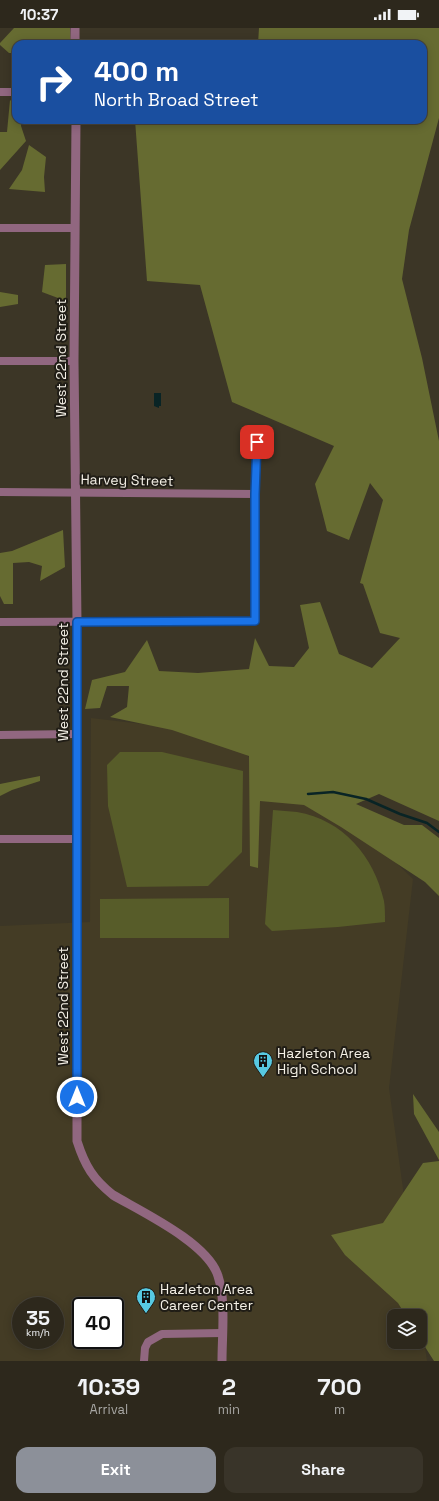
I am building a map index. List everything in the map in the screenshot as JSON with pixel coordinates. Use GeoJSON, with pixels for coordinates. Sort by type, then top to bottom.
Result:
{"type":"FeatureCollection","features":[{"type":"Feature","properties":{"kind":"street"},"geometry":{"type":"LineString","coordinates":[[75,28],[75,40]]}},
{"type":"Feature","properties":{"kind":"street"},"geometry":{"type":"LineString","coordinates":[[0,92],[12,92]]}},
{"type":"Feature","properties":{"kind":"street","name":"West 22nd Street"},"geometry":{"type":"LineString","coordinates":[[76,124],[74,361],[77,622],[77,1141],[88,1169],[97,1181],[114,1195],[194,1244],[207,1257],[218,1274],[222,1301],[222,1361]]}},
{"type":"Feature","properties":{"kind":"street"},"geometry":{"type":"LineString","coordinates":[[0,228],[75,228]]}},
{"type":"Feature","properties":{"kind":"street"},"geometry":{"type":"LineString","coordinates":[[0,361],[74,361]]}},
{"type":"Feature","properties":{"kind":"street"},"geometry":{"type":"LineString","coordinates":[[0,622],[255,621],[255,494],[258,429]]}},
{"type":"Feature","properties":{"kind":"street","name":"Harvey Street"},"geometry":{"type":"LineString","coordinates":[[0,492],[255,494]]}},
{"type":"Feature","properties":{"kind":"street"},"geometry":{"type":"LineString","coordinates":[[0,735],[76,734]]}},
{"type":"Feature","properties":{"kind":"street"},"geometry":{"type":"LineString","coordinates":[[0,839],[77,839]]}},
{"type":"Feature","properties":{"kind":"street"},"geometry":{"type":"LineString","coordinates":[[144,1361],[145,1348],[148,1342],[162,1334],[222,1333]]}},
{"type":"Feature","properties":{"kind":"shaded area"},"geometry":{"type":"Polygon","coordinates":[[[91,718],[228,734],[267,777],[343,811],[413,879],[389,1088],[420,1309],[387,1309],[387,1349],[425,1349],[427,1361],[0,1361],[0,926],[90,922],[91,718]]]}},
{"type":"Feature","properties":{"kind":"green space"},"geometry":{"type":"Polygon","coordinates":[[[14,28],[70,28],[71,40],[12,40],[12,53],[9,53],[0,45],[0,43],[14,28]]]}},
{"type":"Feature","properties":{"kind":"green space"},"geometry":{"type":"Polygon","coordinates":[[[259,28],[439,28],[439,118],[409,230],[402,279],[422,358],[439,441],[439,821],[379,794],[356,804],[404,825],[422,825],[439,838],[439,896],[425,882],[341,827],[304,805],[260,801],[258,868],[250,866],[249,756],[172,730],[110,717],[127,707],[129,686],[107,686],[100,708],[85,709],[92,680],[125,672],[147,640],[159,671],[198,673],[249,669],[255,638],[269,666],[294,667],[309,648],[300,605],[320,602],[339,654],[372,668],[400,638],[380,633],[363,584],[360,583],[383,500],[370,483],[349,540],[327,531],[315,484],[334,446],[232,402],[200,285],[147,281],[135,124],[427,124],[427,40],[258,40],[259,28]]]}},
{"type":"Feature","properties":{"kind":"green space"},"geometry":{"type":"Polygon","coordinates":[[[10,100],[12,102],[12,124],[21,124],[26,141],[0,170],[0,132],[7,132],[10,100]]]}},
{"type":"Feature","properties":{"kind":"green space"},"geometry":{"type":"Polygon","coordinates":[[[29,145],[46,157],[44,177],[45,192],[9,189],[22,170],[29,145]]]}},
{"type":"Feature","properties":{"kind":"green space"},"geometry":{"type":"Polygon","coordinates":[[[66,264],[66,301],[42,292],[45,265],[66,264]]]}},
{"type":"Feature","properties":{"kind":"green space"},"geometry":{"type":"Polygon","coordinates":[[[0,292],[18,295],[18,304],[0,307],[0,292]]]}},
{"type":"Feature","properties":{"kind":"green space"},"geometry":{"type":"Polygon","coordinates":[[[63,530],[65,567],[40,581],[42,566],[29,562],[13,563],[13,604],[4,604],[0,596],[0,553],[12,551],[63,530]]]}},
{"type":"Feature","properties":{"kind":"green space"},"geometry":{"type":"Polygon","coordinates":[[[120,752],[162,752],[243,771],[242,852],[208,886],[127,887],[108,806],[107,765],[120,752]]]}},
{"type":"Feature","properties":{"kind":"green space"},"geometry":{"type":"Polygon","coordinates":[[[40,776],[40,781],[12,790],[0,796],[0,784],[40,776]]]}},
{"type":"Feature","properties":{"kind":"green space"},"geometry":{"type":"Polygon","coordinates":[[[273,810],[297,812],[314,816],[329,823],[354,843],[373,869],[384,901],[385,922],[338,927],[272,931],[265,924],[273,810]]]}},
{"type":"Feature","properties":{"kind":"green space"},"geometry":{"type":"Polygon","coordinates":[[[229,898],[229,938],[100,938],[100,899],[229,898]]]}},
{"type":"Feature","properties":{"kind":"green space"},"geometry":{"type":"Polygon","coordinates":[[[413,1094],[439,1132],[439,1160],[414,1114],[413,1094]]]}},
{"type":"Feature","properties":{"kind":"green space"},"geometry":{"type":"Polygon","coordinates":[[[439,1161],[439,1361],[434,1361],[426,1349],[427,1309],[402,1309],[398,1303],[345,1255],[331,1235],[383,1223],[423,1163],[439,1161]]]}},
{"type":"Feature","properties":{"kind":"water"},"geometry":{"type":"Polygon","coordinates":[[[154,393],[161,393],[161,406],[159,406],[159,408],[154,406],[154,393]]]}},
{"type":"Feature","properties":{"kind":"waterway"},"geometry":{"type":"LineString","coordinates":[[308,794],[333,792],[366,799],[400,814],[427,823],[439,832]]}},
{"type":"Feature","properties":{"kind":"place","name":"Hazleton Area High School"},"geometry":{"type":"Point","coordinates":[263,1078]}},
{"type":"Feature","properties":{"kind":"place","name":"Hazleton Area Career Center"},"geometry":{"type":"Point","coordinates":[146,1314]}},
{"type":"Feature","properties":{"kind":"route"},"geometry":{"type":"LineString","coordinates":[[77,1097],[77,622],[255,621],[255,494],[257,442]]}}]}
